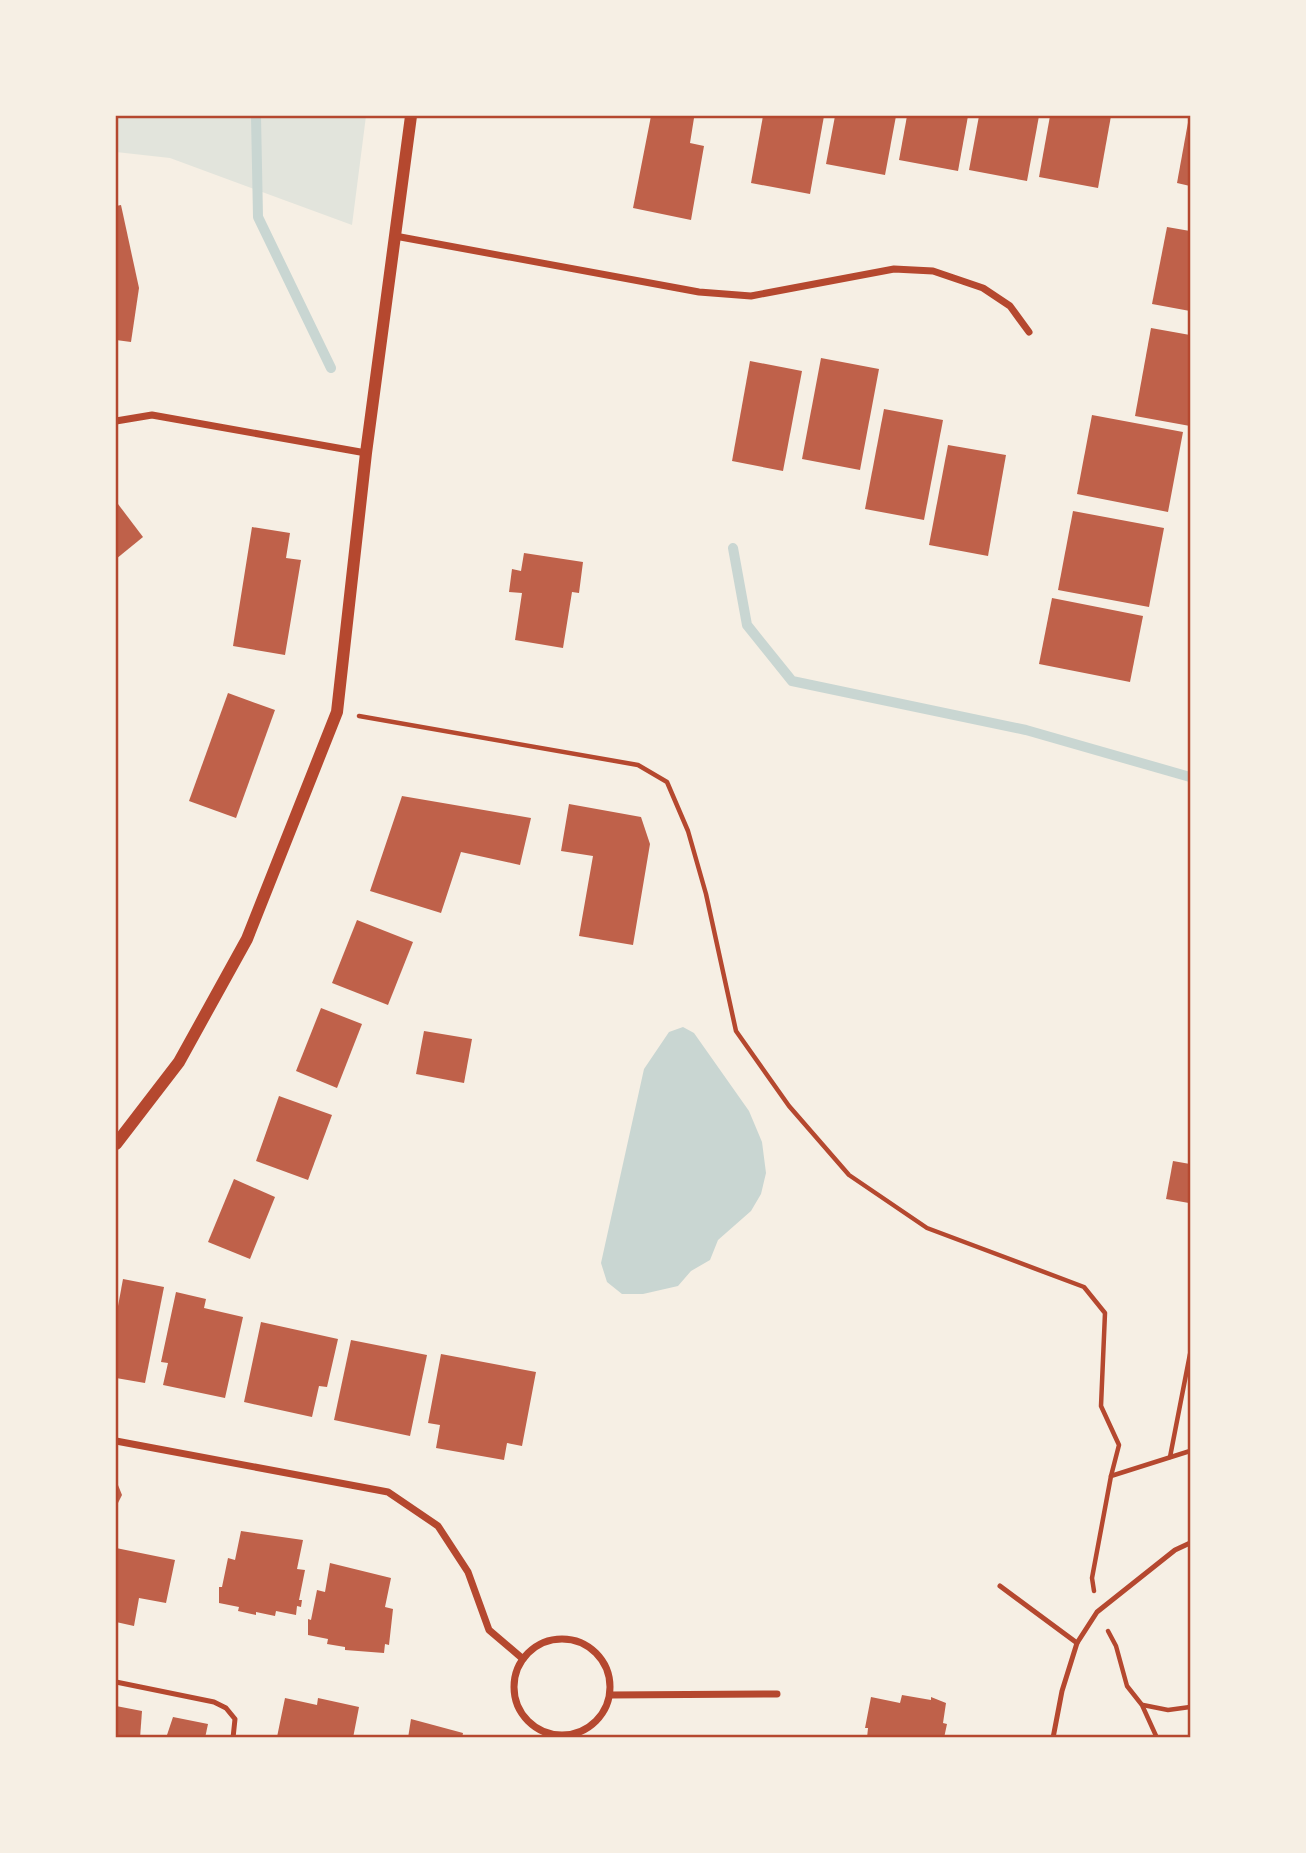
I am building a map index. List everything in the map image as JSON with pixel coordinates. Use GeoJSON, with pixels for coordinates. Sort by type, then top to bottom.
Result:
{"type":"FeatureCollection","features":[{"type":"Feature","properties":{"kind":"street"},"geometry":{"type":"LineString","coordinates":[[116,1144],[179,1062],[247,939],[337,712],[366,453],[411,116]]}},
{"type":"Feature","properties":{"kind":"street"},"geometry":{"type":"LineString","coordinates":[[395,236],[699,292],[751,296],[894,269],[933,271],[983,288],[1010,306],[1029,332]]}},
{"type":"Feature","properties":{"kind":"street"},"geometry":{"type":"LineString","coordinates":[[116,421],[152,415],[366,453]]}},
{"type":"Feature","properties":{"kind":"street"},"geometry":{"type":"LineString","coordinates":[[116,1441],[388,1492],[438,1526],[468,1572],[489,1630],[523,1659]]}},
{"type":"Feature","properties":{"kind":"street"},"geometry":{"type":"LineString","coordinates":[[562,1639],[577,1641],[591,1648],[601,1658],[609,1672],[610,1695],[602,1716],[591,1727],[563,1736],[547,1734],[534,1727],[516,1703],[513,1688],[516,1672],[523,1659],[547,1641],[562,1639]]}},
{"type":"Feature","properties":{"kind":"street"},"geometry":{"type":"LineString","coordinates":[[610,1695],[777,1694]]}},
{"type":"Feature","properties":{"kind":"lane"},"geometry":{"type":"LineString","coordinates":[[1053,1738],[1062,1691],[1077,1643],[1097,1612],[1175,1550],[1191,1543]]}},
{"type":"Feature","properties":{"kind":"lane"},"geometry":{"type":"LineString","coordinates":[[1000,1586],[1077,1643]]}},
{"type":"Feature","properties":{"kind":"lane"},"geometry":{"type":"LineString","coordinates":[[116,1682],[214,1702],[226,1708],[235,1719],[233,1738]]}},
{"type":"Feature","properties":{"kind":"path"},"geometry":{"type":"LineString","coordinates":[[337,712],[638,765],[667,782],[688,831],[706,894],[736,1031],[789,1106],[849,1175],[927,1228],[1084,1287],[1105,1314],[1101,1406],[1119,1444],[1092,1577],[1097,1612],[1116,1646],[1127,1686],[1142,1704],[1157,1738]]}},
{"type":"Feature","properties":{"kind":"path"},"geometry":{"type":"LineString","coordinates":[[1170,1457],[1191,1354]]}},
{"type":"Feature","properties":{"kind":"path"},"geometry":{"type":"LineString","coordinates":[[1111,1476],[1191,1451]]}},
{"type":"Feature","properties":{"kind":"path"},"geometry":{"type":"LineString","coordinates":[[1142,1704],[1168,1710],[1191,1707]]}},
{"type":"Feature","properties":{"kind":"shaded area"},"geometry":{"type":"Polygon","coordinates":[[[116,116],[366,116],[352,225],[170,158],[116,152],[116,116]]]}},
{"type":"Feature","properties":{"kind":"shaded area"},"geometry":{"type":"Polygon","coordinates":[[[683,1027],[694,1033],[749,1111],[762,1142],[766,1173],[761,1194],[751,1211],[718,1240],[710,1260],[691,1271],[678,1286],[643,1294],[622,1294],[607,1282],[601,1263],[644,1069],[669,1032],[683,1027]]]}},
{"type":"Feature","properties":{"kind":"building"},"geometry":{"type":"Polygon","coordinates":[[[651,116],[694,118],[690,143],[704,146],[691,220],[633,208],[651,116]]]}},
{"type":"Feature","properties":{"kind":"building"},"geometry":{"type":"Polygon","coordinates":[[[763,116],[824,116],[810,194],[751,183],[763,116]]]}},
{"type":"Feature","properties":{"kind":"building"},"geometry":{"type":"Polygon","coordinates":[[[835,116],[896,116],[885,175],[826,164],[835,116]]]}},
{"type":"Feature","properties":{"kind":"building"},"geometry":{"type":"Polygon","coordinates":[[[907,116],[968,116],[958,171],[899,160],[907,116]]]}},
{"type":"Feature","properties":{"kind":"building"},"geometry":{"type":"Polygon","coordinates":[[[979,116],[1039,116],[1027,181],[969,170],[979,116]]]}},
{"type":"Feature","properties":{"kind":"building"},"geometry":{"type":"Polygon","coordinates":[[[1050,116],[1111,116],[1098,188],[1039,177],[1050,116]]]}},
{"type":"Feature","properties":{"kind":"building"},"geometry":{"type":"Polygon","coordinates":[[[1190,117],[1190,186],[1177,183],[1190,117]]]}},
{"type":"Feature","properties":{"kind":"building"},"geometry":{"type":"Polygon","coordinates":[[[121,205],[139,288],[131,342],[116,340],[116,206],[121,205]]]}},
{"type":"Feature","properties":{"kind":"building"},"geometry":{"type":"Polygon","coordinates":[[[1167,227],[1190,231],[1190,311],[1152,304],[1167,227]]]}},
{"type":"Feature","properties":{"kind":"building"},"geometry":{"type":"Polygon","coordinates":[[[1151,328],[1190,335],[1190,426],[1135,416],[1151,328]]]}},
{"type":"Feature","properties":{"kind":"building"},"geometry":{"type":"Polygon","coordinates":[[[821,358],[879,369],[860,470],[802,459],[821,358]]]}},
{"type":"Feature","properties":{"kind":"building"},"geometry":{"type":"Polygon","coordinates":[[[750,361],[802,371],[783,471],[732,461],[750,361]]]}},
{"type":"Feature","properties":{"kind":"building"},"geometry":{"type":"Polygon","coordinates":[[[884,409],[943,420],[924,520],[865,509],[884,409]]]}},
{"type":"Feature","properties":{"kind":"building"},"geometry":{"type":"Polygon","coordinates":[[[1092,415],[1183,432],[1168,512],[1077,494],[1092,415]]]}},
{"type":"Feature","properties":{"kind":"building"},"geometry":{"type":"Polygon","coordinates":[[[948,445],[1006,455],[988,556],[929,545],[948,445]]]}},
{"type":"Feature","properties":{"kind":"building"},"geometry":{"type":"Polygon","coordinates":[[[118,504],[143,537],[116,559],[116,505],[118,504]]]}},
{"type":"Feature","properties":{"kind":"building"},"geometry":{"type":"Polygon","coordinates":[[[1073,511],[1164,528],[1149,607],[1058,590],[1073,511]]]}},
{"type":"Feature","properties":{"kind":"building"},"geometry":{"type":"Polygon","coordinates":[[[252,527],[290,533],[286,558],[301,560],[285,655],[233,646],[252,527]]]}},
{"type":"Feature","properties":{"kind":"building"},"geometry":{"type":"Polygon","coordinates":[[[524,553],[583,562],[579,593],[572,592],[563,648],[515,640],[522,593],[509,592],[512,569],[521,571],[524,553]]]}},
{"type":"Feature","properties":{"kind":"building"},"geometry":{"type":"Polygon","coordinates":[[[1052,598],[1143,616],[1130,682],[1039,664],[1052,598]]]}},
{"type":"Feature","properties":{"kind":"building"},"geometry":{"type":"Polygon","coordinates":[[[228,693],[275,710],[236,818],[189,801],[228,693]]]}},
{"type":"Feature","properties":{"kind":"building"},"geometry":{"type":"Polygon","coordinates":[[[402,796],[531,818],[520,865],[461,852],[441,913],[370,891],[402,796]]]}},
{"type":"Feature","properties":{"kind":"building"},"geometry":{"type":"Polygon","coordinates":[[[569,804],[641,817],[650,844],[633,945],[579,936],[593,856],[561,851],[569,804]]]}},
{"type":"Feature","properties":{"kind":"building"},"geometry":{"type":"Polygon","coordinates":[[[357,920],[413,942],[388,1005],[332,983],[357,920]]]}},
{"type":"Feature","properties":{"kind":"building"},"geometry":{"type":"Polygon","coordinates":[[[321,1008],[362,1024],[337,1088],[296,1071],[321,1008]]]}},
{"type":"Feature","properties":{"kind":"building"},"geometry":{"type":"Polygon","coordinates":[[[424,1031],[472,1039],[464,1083],[416,1074],[424,1031]]]}},
{"type":"Feature","properties":{"kind":"building"},"geometry":{"type":"Polygon","coordinates":[[[279,1096],[332,1115],[308,1180],[256,1161],[279,1096]]]}},
{"type":"Feature","properties":{"kind":"building"},"geometry":{"type":"Polygon","coordinates":[[[1173,1161],[1190,1164],[1189,1203],[1166,1199],[1173,1161]]]}},
{"type":"Feature","properties":{"kind":"building"},"geometry":{"type":"Polygon","coordinates":[[[234,1179],[275,1197],[250,1259],[208,1242],[234,1179]]]}},
{"type":"Feature","properties":{"kind":"building"},"geometry":{"type":"Polygon","coordinates":[[[123,1279],[164,1287],[145,1383],[116,1378],[116,1317],[123,1279]]]}},
{"type":"Feature","properties":{"kind":"building"},"geometry":{"type":"Polygon","coordinates":[[[176,1292],[206,1299],[204,1308],[243,1317],[225,1398],[163,1385],[168,1363],[161,1362],[176,1292]]]}},
{"type":"Feature","properties":{"kind":"building"},"geometry":{"type":"Polygon","coordinates":[[[261,1322],[338,1339],[327,1387],[319,1386],[312,1417],[244,1402],[261,1322]]]}},
{"type":"Feature","properties":{"kind":"building"},"geometry":{"type":"Polygon","coordinates":[[[351,1340],[427,1355],[410,1436],[334,1420],[351,1340]]]}},
{"type":"Feature","properties":{"kind":"building"},"geometry":{"type":"Polygon","coordinates":[[[441,1354],[536,1372],[522,1446],[507,1443],[504,1460],[436,1448],[440,1425],[428,1423],[441,1354]]]}},
{"type":"Feature","properties":{"kind":"building"},"geometry":{"type":"Polygon","coordinates":[[[116,1480],[122,1495],[116,1507],[116,1480]]]}},
{"type":"Feature","properties":{"kind":"building"},"geometry":{"type":"Polygon","coordinates":[[[241,1531],[303,1540],[297,1569],[305,1570],[299,1600],[302,1600],[301,1607],[297,1606],[296,1615],[276,1611],[275,1616],[256,1612],[256,1615],[238,1611],[239,1607],[219,1603],[219,1587],[222,1587],[228,1558],[235,1560],[241,1531]]]}},
{"type":"Feature","properties":{"kind":"building"},"geometry":{"type":"Polygon","coordinates":[[[116,1548],[175,1560],[166,1603],[139,1598],[134,1626],[116,1622],[116,1548]]]}},
{"type":"Feature","properties":{"kind":"building"},"geometry":{"type":"Polygon","coordinates":[[[330,1563],[391,1578],[385,1607],[393,1609],[389,1645],[385,1644],[384,1653],[345,1650],[345,1647],[327,1644],[328,1639],[308,1635],[308,1619],[311,1620],[317,1590],[325,1592],[330,1563]]]}},
{"type":"Feature","properties":{"kind":"building"},"geometry":{"type":"Polygon","coordinates":[[[902,1695],[931,1700],[931,1697],[946,1703],[943,1723],[947,1724],[944,1738],[867,1738],[868,1728],[865,1728],[871,1697],[900,1703],[902,1695]]]}},
{"type":"Feature","properties":{"kind":"building"},"geometry":{"type":"Polygon","coordinates":[[[285,1698],[317,1705],[318,1698],[359,1707],[353,1738],[277,1737],[285,1698]]]}},
{"type":"Feature","properties":{"kind":"building"},"geometry":{"type":"Polygon","coordinates":[[[116,1706],[142,1711],[140,1738],[116,1738],[116,1706]]]}},
{"type":"Feature","properties":{"kind":"building"},"geometry":{"type":"Polygon","coordinates":[[[173,1717],[208,1724],[205,1738],[166,1738],[173,1717]]]}},
{"type":"Feature","properties":{"kind":"building"},"geometry":{"type":"Polygon","coordinates":[[[411,1719],[463,1733],[462,1738],[408,1738],[411,1719]]]}},
{"type":"Feature","properties":{"kind":"waterway"},"geometry":{"type":"LineString","coordinates":[[256,116],[258,217],[331,368]]}},
{"type":"Feature","properties":{"kind":"waterway"},"geometry":{"type":"LineString","coordinates":[[733,548],[747,625],[792,681],[1026,730],[1190,777]]}}]}
